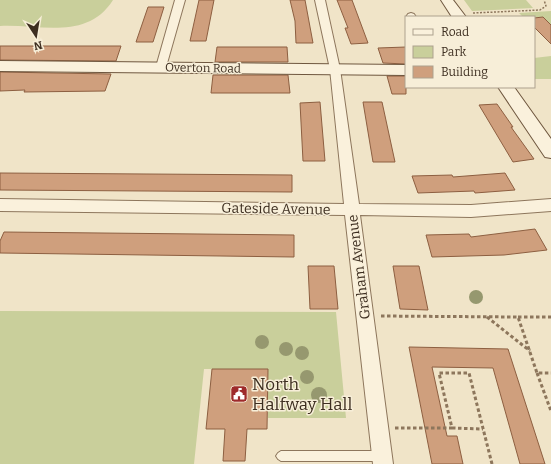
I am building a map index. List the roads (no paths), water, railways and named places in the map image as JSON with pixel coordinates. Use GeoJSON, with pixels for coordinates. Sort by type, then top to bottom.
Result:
{"type":"FeatureCollection","features":[{"type":"Feature","properties":{"kind":"street"},"geometry":{"type":"LineString","coordinates":[[161,67],[180,0]]}},
{"type":"Feature","properties":{"kind":"street","name":"Graham Avenue"},"geometry":{"type":"LineString","coordinates":[[320,0],[335,69],[383,460]]}},
{"type":"Feature","properties":{"kind":"street"},"geometry":{"type":"LineString","coordinates":[[447,0],[458,16]]}},
{"type":"Feature","properties":{"kind":"street","name":"Overton Road"},"geometry":{"type":"LineString","coordinates":[[0,66],[405,70]]}},
{"type":"Feature","properties":{"kind":"street"},"geometry":{"type":"LineString","coordinates":[[507,88],[551,152]]}},
{"type":"Feature","properties":{"kind":"street","name":"Gateside Avenue"},"geometry":{"type":"LineString","coordinates":[[0,205],[472,212],[551,205]]}},
{"type":"Feature","properties":{"kind":"lane"},"geometry":{"type":"LineString","coordinates":[[281,456],[383,460]]}},
{"type":"Feature","properties":{"kind":"place","name":"North Halfway Hall"},"geometry":{"type":"Point","coordinates":[239,394]}}]}
